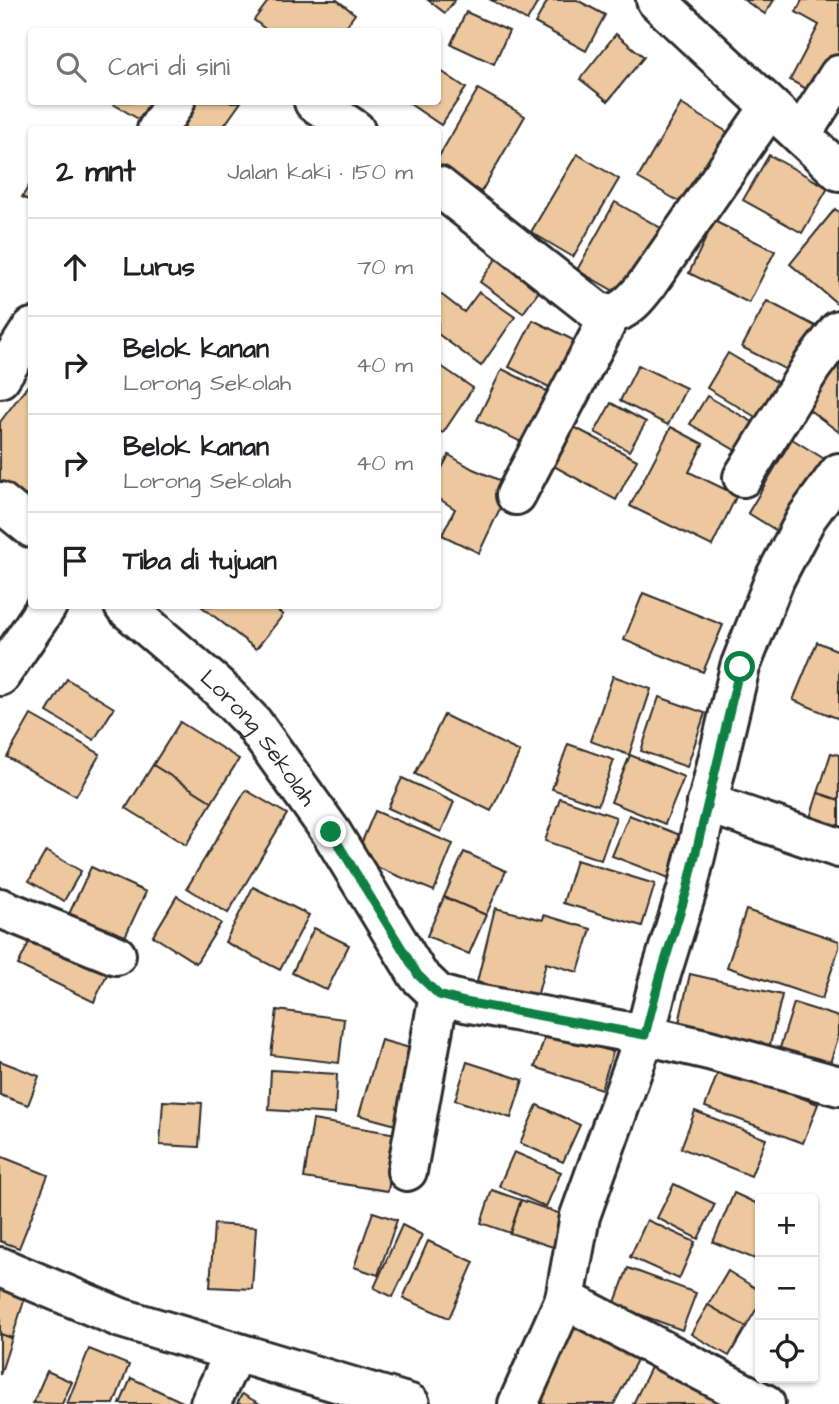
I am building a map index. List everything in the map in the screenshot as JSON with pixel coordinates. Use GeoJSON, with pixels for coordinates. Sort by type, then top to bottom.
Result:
{"type":"FeatureCollection","features":[{"type":"Feature","properties":{"kind":"street"},"geometry":{"type":"LineString","coordinates":[[662,2],[839,171]]}},
{"type":"Feature","properties":{"kind":"street"},"geometry":{"type":"LineString","coordinates":[[801,135],[839,75]]}},
{"type":"Feature","properties":{"kind":"street"},"geometry":{"type":"LineString","coordinates":[[160,126],[173,105]]}},
{"type":"Feature","properties":{"kind":"street"},"geometry":{"type":"LineString","coordinates":[[318,105],[349,126]]}},
{"type":"Feature","properties":{"kind":"street"},"geometry":{"type":"LineString","coordinates":[[443,200],[598,312],[611,314],[623,309],[648,283],[770,107]]}},
{"type":"Feature","properties":{"kind":"street"},"geometry":{"type":"LineString","coordinates":[[516,495],[611,314]]}},
{"type":"Feature","properties":{"kind":"street"},"geometry":{"type":"LineString","coordinates":[[743,477],[812,366],[839,330]]}},
{"type":"Feature","properties":{"kind":"street"},"geometry":{"type":"LineString","coordinates":[[0,378],[28,334]]}},
{"type":"Feature","properties":{"kind":"street"},"geometry":{"type":"LineString","coordinates":[[518,1404],[565,1298],[580,1216],[645,1035],[687,890],[740,667],[770,591],[807,517],[839,473]]}},
{"type":"Feature","properties":{"kind":"street"},"geometry":{"type":"LineString","coordinates":[[0,502],[28,525]]}},
{"type":"Feature","properties":{"kind":"street"},"geometry":{"type":"LineString","coordinates":[[0,676],[45,609]]}},
{"type":"Feature","properties":{"kind":"street","name":"Lorong Sekolah"},"geometry":{"type":"LineString","coordinates":[[127,609],[218,687],[253,723],[331,832],[418,975],[439,995]]}},
{"type":"Feature","properties":{"kind":"street"},"geometry":{"type":"LineString","coordinates":[[707,803],[839,848]]}},
{"type":"Feature","properties":{"kind":"street"},"geometry":{"type":"LineString","coordinates":[[0,908],[116,955]]}},
{"type":"Feature","properties":{"kind":"street"},"geometry":{"type":"LineString","coordinates":[[407,1171],[439,995],[645,1035],[839,1086]]}},
{"type":"Feature","properties":{"kind":"street"},"geometry":{"type":"LineString","coordinates":[[0,1268],[121,1318],[410,1404]]}},
{"type":"Feature","properties":{"kind":"street"},"geometry":{"type":"LineString","coordinates":[[565,1298],[765,1404]]}},
{"type":"Feature","properties":{"kind":"street"},"geometry":{"type":"LineString","coordinates":[[210,1404],[234,1352]]}},
{"type":"Feature","properties":{"kind":"building"},"geometry":{"type":"Polygon","coordinates":[[[269,0],[337,0],[355,14],[345,28],[264,28],[254,20],[269,0]]]}},
{"type":"Feature","properties":{"kind":"building"},"geometry":{"type":"Polygon","coordinates":[[[428,0],[455,0],[445,13],[428,0]]]}},
{"type":"Feature","properties":{"kind":"building"},"geometry":{"type":"Polygon","coordinates":[[[491,0],[539,0],[527,21],[491,0]]]}},
{"type":"Feature","properties":{"kind":"building"},"geometry":{"type":"Polygon","coordinates":[[[548,0],[577,0],[605,15],[586,51],[535,23],[548,0]]]}},
{"type":"Feature","properties":{"kind":"building"},"geometry":{"type":"Polygon","coordinates":[[[744,0],[774,0],[765,14],[744,0]]]}},
{"type":"Feature","properties":{"kind":"building"},"geometry":{"type":"Polygon","coordinates":[[[802,0],[839,0],[839,64],[821,97],[790,80],[819,25],[796,12],[802,0]]]}},
{"type":"Feature","properties":{"kind":"building"},"geometry":{"type":"Polygon","coordinates":[[[466,12],[509,31],[494,64],[451,44],[466,12]]]}},
{"type":"Feature","properties":{"kind":"building"},"geometry":{"type":"Polygon","coordinates":[[[616,34],[644,57],[608,101],[580,79],[616,34]]]}},
{"type":"Feature","properties":{"kind":"building"},"geometry":{"type":"Polygon","coordinates":[[[441,71],[466,88],[441,125],[411,105],[441,105],[441,71]]]}},
{"type":"Feature","properties":{"kind":"building"},"geometry":{"type":"Polygon","coordinates":[[[478,89],[525,116],[481,192],[441,168],[441,153],[478,89]]]}},
{"type":"Feature","properties":{"kind":"building"},"geometry":{"type":"Polygon","coordinates":[[[681,104],[729,133],[687,206],[638,178],[681,104]]]}},
{"type":"Feature","properties":{"kind":"building"},"geometry":{"type":"Polygon","coordinates":[[[115,105],[149,105],[140,120],[115,105]]]}},
{"type":"Feature","properties":{"kind":"building"},"geometry":{"type":"Polygon","coordinates":[[[195,105],[239,105],[224,126],[180,126],[195,105]]]}},
{"type":"Feature","properties":{"kind":"building"},"geometry":{"type":"Polygon","coordinates":[[[577,154],[619,179],[573,257],[531,232],[577,154]]]}},
{"type":"Feature","properties":{"kind":"building"},"geometry":{"type":"Polygon","coordinates":[[[769,155],[828,188],[802,233],[743,200],[769,155]]]}},
{"type":"Feature","properties":{"kind":"building"},"geometry":{"type":"Polygon","coordinates":[[[28,187],[28,200],[22,197],[28,187]]]}},
{"type":"Feature","properties":{"kind":"building"},"geometry":{"type":"Polygon","coordinates":[[[615,202],[666,231],[628,299],[577,270],[615,202]]]}},
{"type":"Feature","properties":{"kind":"building"},"geometry":{"type":"Polygon","coordinates":[[[835,209],[839,212],[839,305],[790,264],[835,209]]]}},
{"type":"Feature","properties":{"kind":"building"},"geometry":{"type":"Polygon","coordinates":[[[714,221],[775,251],[749,303],[689,273],[714,221]]]}},
{"type":"Feature","properties":{"kind":"building"},"geometry":{"type":"Polygon","coordinates":[[[501,252],[545,283],[523,313],[480,282],[501,252]]]}},
{"type":"Feature","properties":{"kind":"building"},"geometry":{"type":"Polygon","coordinates":[[[479,292],[515,317],[481,366],[441,336],[441,294],[464,312],[479,292]]]}},
{"type":"Feature","properties":{"kind":"building"},"geometry":{"type":"Polygon","coordinates":[[[767,301],[821,329],[796,375],[742,347],[767,301]]]}},
{"type":"Feature","properties":{"kind":"building"},"geometry":{"type":"Polygon","coordinates":[[[533,320],[587,347],[563,394],[509,367],[533,320]]]}},
{"type":"Feature","properties":{"kind":"building"},"geometry":{"type":"Polygon","coordinates":[[[728,353],[790,390],[769,425],[707,388],[728,353]]]}},
{"type":"Feature","properties":{"kind":"building"},"geometry":{"type":"Polygon","coordinates":[[[839,359],[839,432],[804,406],[839,359]]]}},
{"type":"Feature","properties":{"kind":"building"},"geometry":{"type":"Polygon","coordinates":[[[638,365],[686,388],[668,425],[620,401],[638,365]]]}},
{"type":"Feature","properties":{"kind":"building"},"geometry":{"type":"Polygon","coordinates":[[[441,366],[473,388],[443,433],[441,432],[441,366]]]}},
{"type":"Feature","properties":{"kind":"building"},"geometry":{"type":"Polygon","coordinates":[[[502,369],[556,396],[531,447],[477,420],[502,369]]]}},
{"type":"Feature","properties":{"kind":"building"},"geometry":{"type":"Polygon","coordinates":[[[28,385],[28,494],[24,499],[0,481],[0,422],[28,385]]]}},
{"type":"Feature","properties":{"kind":"building"},"geometry":{"type":"Polygon","coordinates":[[[707,396],[763,428],[747,457],[690,424],[707,396]]]}},
{"type":"Feature","properties":{"kind":"building"},"geometry":{"type":"Polygon","coordinates":[[[611,403],[646,422],[629,451],[595,432],[611,403]]]}},
{"type":"Feature","properties":{"kind":"building"},"geometry":{"type":"Polygon","coordinates":[[[570,425],[637,460],[616,500],[550,464],[570,425]]]}},
{"type":"Feature","properties":{"kind":"building"},"geometry":{"type":"Polygon","coordinates":[[[671,427],[703,444],[689,472],[737,495],[712,546],[630,506],[671,427]]]}},
{"type":"Feature","properties":{"kind":"building"},"geometry":{"type":"Polygon","coordinates":[[[792,439],[831,463],[787,537],[748,513],[792,439]]]}},
{"type":"Feature","properties":{"kind":"building"},"geometry":{"type":"Polygon","coordinates":[[[449,455],[473,469],[511,485],[479,553],[442,535],[455,509],[441,500],[441,470],[449,455]]]}},
{"type":"Feature","properties":{"kind":"building"},"geometry":{"type":"Polygon","coordinates":[[[643,593],[723,625],[703,672],[624,640],[643,593]]]}},
{"type":"Feature","properties":{"kind":"building"},"geometry":{"type":"Polygon","coordinates":[[[205,609],[275,609],[283,615],[256,649],[205,609]]]}},
{"type":"Feature","properties":{"kind":"building"},"geometry":{"type":"Polygon","coordinates":[[[817,642],[839,651],[839,719],[793,700],[817,642]]]}},
{"type":"Feature","properties":{"kind":"building"},"geometry":{"type":"Polygon","coordinates":[[[613,676],[651,689],[629,755],[590,741],[613,676]]]}},
{"type":"Feature","properties":{"kind":"building"},"geometry":{"type":"Polygon","coordinates":[[[67,679],[114,708],[94,740],[47,712],[67,679]]]}},
{"type":"Feature","properties":{"kind":"building"},"geometry":{"type":"Polygon","coordinates":[[[659,697],[705,713],[687,767],[641,751],[659,697]]]}},
{"type":"Feature","properties":{"kind":"building"},"geometry":{"type":"Polygon","coordinates":[[[31,715],[100,754],[76,796],[7,757],[31,715]]]}},
{"type":"Feature","properties":{"kind":"building"},"geometry":{"type":"Polygon","coordinates":[[[444,715],[520,752],[491,811],[415,774],[444,715]]]}},
{"type":"Feature","properties":{"kind":"building"},"geometry":{"type":"Polygon","coordinates":[[[180,722],[239,759],[212,802],[153,765],[180,722]]]}},
{"type":"Feature","properties":{"kind":"building"},"geometry":{"type":"Polygon","coordinates":[[[568,744],[614,760],[598,805],[552,789],[568,744]]]}},
{"type":"Feature","properties":{"kind":"building"},"geometry":{"type":"Polygon","coordinates":[[[831,753],[839,755],[839,800],[818,793],[831,753]]]}},
{"type":"Feature","properties":{"kind":"building"},"geometry":{"type":"Polygon","coordinates":[[[630,755],[684,777],[665,824],[611,802],[630,755]]]}},
{"type":"Feature","properties":{"kind":"building"},"geometry":{"type":"Polygon","coordinates":[[[153,765],[212,802],[186,845],[126,808],[153,765]]]}},
{"type":"Feature","properties":{"kind":"building"},"geometry":{"type":"Polygon","coordinates":[[[402,778],[454,802],[441,832],[388,808],[402,778]]]}},
{"type":"Feature","properties":{"kind":"building"},"geometry":{"type":"Polygon","coordinates":[[[246,790],[287,814],[228,913],[187,888],[246,790]]]}},
{"type":"Feature","properties":{"kind":"building"},"geometry":{"type":"Polygon","coordinates":[[[818,793],[839,800],[839,837],[807,827],[818,793]]]}},
{"type":"Feature","properties":{"kind":"building"},"geometry":{"type":"Polygon","coordinates":[[[560,798],[616,817],[601,860],[545,841],[560,798]]]}},
{"type":"Feature","properties":{"kind":"building"},"geometry":{"type":"Polygon","coordinates":[[[375,811],[453,844],[434,891],[355,858],[375,811]]]}},
{"type":"Feature","properties":{"kind":"building"},"geometry":{"type":"Polygon","coordinates":[[[629,815],[685,837],[669,878],[612,856],[629,815]]]}},
{"type":"Feature","properties":{"kind":"building"},"geometry":{"type":"Polygon","coordinates":[[[46,851],[81,871],[64,901],[29,881],[46,851]]]}},
{"type":"Feature","properties":{"kind":"building"},"geometry":{"type":"Polygon","coordinates":[[[464,852],[506,871],[486,915],[444,897],[464,852]]]}},
{"type":"Feature","properties":{"kind":"building"},"geometry":{"type":"Polygon","coordinates":[[[576,860],[655,884],[642,926],[563,903],[576,860]]]}},
{"type":"Feature","properties":{"kind":"building"},"geometry":{"type":"Polygon","coordinates":[[[91,867],[146,892],[124,939],[69,914],[91,867]]]}},
{"type":"Feature","properties":{"kind":"building"},"geometry":{"type":"Polygon","coordinates":[[[253,887],[309,915],[280,970],[225,942],[253,887]]]}},
{"type":"Feature","properties":{"kind":"building"},"geometry":{"type":"Polygon","coordinates":[[[177,896],[221,923],[196,963],[153,936],[177,896]]]}},
{"type":"Feature","properties":{"kind":"building"},"geometry":{"type":"Polygon","coordinates":[[[444,897],[486,915],[469,954],[427,936],[444,897]]]}},
{"type":"Feature","properties":{"kind":"building"},"geometry":{"type":"Polygon","coordinates":[[[495,908],[543,920],[544,915],[591,929],[578,972],[546,963],[537,997],[477,982],[495,908]]]}},
{"type":"Feature","properties":{"kind":"building"},"geometry":{"type":"Polygon","coordinates":[[[746,910],[839,941],[822,999],[727,967],[746,910]]]}},
{"type":"Feature","properties":{"kind":"building"},"geometry":{"type":"Polygon","coordinates":[[[314,928],[349,945],[327,990],[292,973],[314,928]]]}},
{"type":"Feature","properties":{"kind":"building"},"geometry":{"type":"Polygon","coordinates":[[[35,930],[111,966],[94,1002],[18,965],[35,930]]]}},
{"type":"Feature","properties":{"kind":"building"},"geometry":{"type":"Polygon","coordinates":[[[690,974],[782,995],[770,1045],[679,1023],[690,974]]]}},
{"type":"Feature","properties":{"kind":"building"},"geometry":{"type":"Polygon","coordinates":[[[794,1003],[839,1017],[839,1035],[829,1066],[779,1051],[794,1003]]]}},
{"type":"Feature","properties":{"kind":"building"},"geometry":{"type":"Polygon","coordinates":[[[277,1010],[344,1019],[339,1063],[271,1055],[277,1010]]]}},
{"type":"Feature","properties":{"kind":"building"},"geometry":{"type":"Polygon","coordinates":[[[547,1030],[613,1052],[601,1089],[535,1067],[547,1030]]]}},
{"type":"Feature","properties":{"kind":"building"},"geometry":{"type":"Polygon","coordinates":[[[381,1040],[417,1050],[396,1125],[359,1115],[381,1040]]]}},
{"type":"Feature","properties":{"kind":"building"},"geometry":{"type":"Polygon","coordinates":[[[0,1061],[39,1076],[28,1105],[0,1095],[0,1061]]]}},
{"type":"Feature","properties":{"kind":"building"},"geometry":{"type":"Polygon","coordinates":[[[467,1062],[523,1080],[511,1118],[455,1100],[467,1062]]]}},
{"type":"Feature","properties":{"kind":"building"},"geometry":{"type":"Polygon","coordinates":[[[720,1067],[818,1104],[803,1143],[705,1107],[720,1067]]]}},
{"type":"Feature","properties":{"kind":"building"},"geometry":{"type":"Polygon","coordinates":[[[271,1070],[337,1074],[335,1114],[269,1110],[271,1070]]]}},
{"type":"Feature","properties":{"kind":"building"},"geometry":{"type":"Polygon","coordinates":[[[163,1101],[202,1103],[199,1147],[160,1145],[163,1101]]]}},
{"type":"Feature","properties":{"kind":"building"},"geometry":{"type":"Polygon","coordinates":[[[537,1105],[580,1125],[563,1162],[520,1143],[537,1105]]]}},
{"type":"Feature","properties":{"kind":"building"},"geometry":{"type":"Polygon","coordinates":[[[695,1111],[766,1139],[751,1176],[681,1148],[695,1111]]]}},
{"type":"Feature","properties":{"kind":"building"},"geometry":{"type":"Polygon","coordinates":[[[313,1120],[397,1134],[388,1191],[304,1178],[313,1120]]]}},
{"type":"Feature","properties":{"kind":"building"},"geometry":{"type":"Polygon","coordinates":[[[514,1152],[561,1172],[546,1207],[499,1186],[514,1152]]]}},
{"type":"Feature","properties":{"kind":"building"},"geometry":{"type":"Polygon","coordinates":[[[0,1156],[48,1175],[19,1248],[0,1241],[0,1156]]]}},
{"type":"Feature","properties":{"kind":"building"},"geometry":{"type":"Polygon","coordinates":[[[674,1184],[715,1204],[698,1239],[657,1218],[674,1184]]]}},
{"type":"Feature","properties":{"kind":"building"},"geometry":{"type":"Polygon","coordinates":[[[492,1190],[521,1200],[510,1233],[481,1223],[492,1190]]]}},
{"type":"Feature","properties":{"kind":"building"},"geometry":{"type":"Polygon","coordinates":[[[734,1193],[755,1203],[755,1259],[713,1242],[734,1193]]]}},
{"type":"Feature","properties":{"kind":"building"},"geometry":{"type":"Polygon","coordinates":[[[521,1200],[564,1215],[553,1247],[510,1233],[521,1200]]]}},
{"type":"Feature","properties":{"kind":"building"},"geometry":{"type":"Polygon","coordinates":[[[373,1212],[397,1220],[378,1275],[354,1267],[373,1212]]]}},
{"type":"Feature","properties":{"kind":"building"},"geometry":{"type":"Polygon","coordinates":[[[647,1220],[695,1242],[679,1279],[630,1257],[647,1220]]]}},
{"type":"Feature","properties":{"kind":"building"},"geometry":{"type":"Polygon","coordinates":[[[214,1224],[256,1227],[252,1289],[210,1287],[214,1224]]]}},
{"type":"Feature","properties":{"kind":"building"},"geometry":{"type":"Polygon","coordinates":[[[402,1225],[422,1235],[393,1297],[374,1288],[402,1225]]]}},
{"type":"Feature","properties":{"kind":"building"},"geometry":{"type":"Polygon","coordinates":[[[428,1241],[474,1262],[449,1318],[403,1298],[428,1241]]]}},
{"type":"Feature","properties":{"kind":"building"},"geometry":{"type":"Polygon","coordinates":[[[628,1268],[696,1293],[682,1330],[614,1305],[628,1268]]]}},
{"type":"Feature","properties":{"kind":"building"},"geometry":{"type":"Polygon","coordinates":[[[728,1271],[755,1288],[755,1312],[746,1327],[708,1305],[728,1271]]]}},
{"type":"Feature","properties":{"kind":"building"},"geometry":{"type":"Polygon","coordinates":[[[0,1287],[26,1295],[12,1338],[0,1334],[0,1287]]]}},
{"type":"Feature","properties":{"kind":"building"},"geometry":{"type":"Polygon","coordinates":[[[708,1305],[746,1327],[729,1356],[691,1334],[708,1305]]]}},
{"type":"Feature","properties":{"kind":"building"},"geometry":{"type":"Polygon","coordinates":[[[575,1324],[638,1358],[614,1404],[532,1404],[575,1324]]]}},
{"type":"Feature","properties":{"kind":"building"},"geometry":{"type":"Polygon","coordinates":[[[0,1334],[12,1338],[0,1375],[0,1334]]]}},
{"type":"Feature","properties":{"kind":"building"},"geometry":{"type":"Polygon","coordinates":[[[89,1349],[129,1365],[114,1404],[67,1404],[89,1349]]]}},
{"type":"Feature","properties":{"kind":"building"},"geometry":{"type":"Polygon","coordinates":[[[653,1363],[720,1397],[716,1404],[633,1404],[653,1363]]]}},
{"type":"Feature","properties":{"kind":"building"},"geometry":{"type":"Polygon","coordinates":[[[47,1371],[72,1382],[62,1404],[33,1403],[47,1371]]]}},
{"type":"Feature","properties":{"kind":"building"},"geometry":{"type":"Polygon","coordinates":[[[131,1378],[187,1404],[120,1404],[131,1378]]]}},
{"type":"Feature","properties":{"kind":"building"},"geometry":{"type":"Polygon","coordinates":[[[242,1394],[260,1404],[237,1404],[242,1394]]]}},
{"type":"Feature","properties":{"kind":"route"},"geometry":{"type":"LineString","coordinates":[[331,832],[418,975],[439,995],[645,1035],[687,890],[740,667]]}}]}
